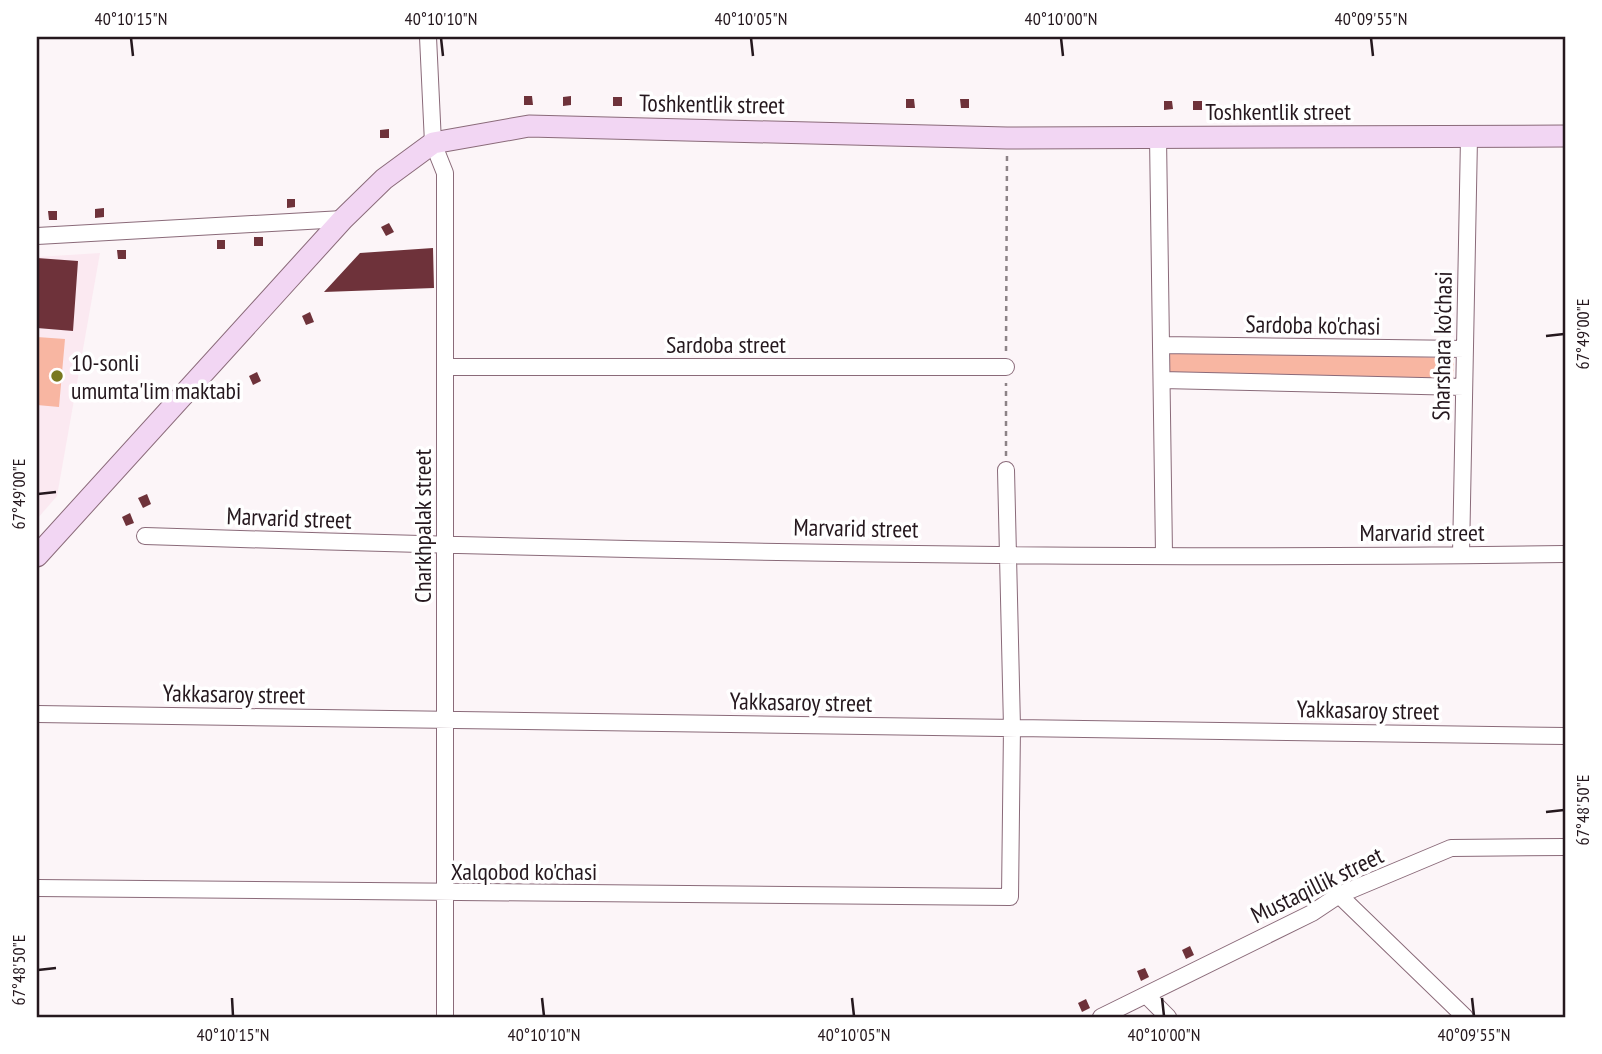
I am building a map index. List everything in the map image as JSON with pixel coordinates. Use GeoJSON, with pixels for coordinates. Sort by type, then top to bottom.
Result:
{"type":"FeatureCollection","features":[{"type":"Feature","properties":{"kind":"main road","name":"Toshkentlik street"},"geometry":{"type":"LineString","coordinates":[[37,556],[343,219],[384,179],[433,143],[529,126],[1007,138],[1565,136]]}},
{"type":"Feature","properties":{"kind":"street","name":"Charkhpalak street"},"geometry":{"type":"LineString","coordinates":[[428,37],[433,143],[445,173],[445,1017]]}},
{"type":"Feature","properties":{"kind":"street"},"geometry":{"type":"LineString","coordinates":[[1158,137],[1164,554]]}},
{"type":"Feature","properties":{"kind":"street","name":"Sharshara ko'chasi"},"geometry":{"type":"LineString","coordinates":[[1461,555],[1469,138]]}},
{"type":"Feature","properties":{"kind":"street"},"geometry":{"type":"LineString","coordinates":[[37,236],[343,219]]}},
{"type":"Feature","properties":{"kind":"street","name":"Sardoba ko'chasi"},"geometry":{"type":"LineString","coordinates":[[1161,345],[1465,349]]}},
{"type":"Feature","properties":{"kind":"street","name":"Sardoba street"},"geometry":{"type":"LineString","coordinates":[[445,367],[1006,367]]}},
{"type":"Feature","properties":{"kind":"street"},"geometry":{"type":"LineString","coordinates":[[1162,380],[1464,387]]}},
{"type":"Feature","properties":{"kind":"street"},"geometry":{"type":"LineString","coordinates":[[1006,470],[1012,727]]}},
{"type":"Feature","properties":{"kind":"street","name":"Marvarid street"},"geometry":{"type":"LineString","coordinates":[[145,536],[446,545],[1007,553],[1565,554]]}},
{"type":"Feature","properties":{"kind":"street","name":"Yakkasaroy street"},"geometry":{"type":"LineString","coordinates":[[37,714],[1565,736]]}},
{"type":"Feature","properties":{"kind":"street","name":"Xalqobod ko'chasi"},"geometry":{"type":"LineString","coordinates":[[37,888],[1010,897],[1012,727]]}},
{"type":"Feature","properties":{"kind":"street","name":"Mustaqillik street"},"geometry":{"type":"LineString","coordinates":[[1101,1017],[1311,913],[1339,895],[1451,848],[1565,847]]}},
{"type":"Feature","properties":{"kind":"street"},"geometry":{"type":"LineString","coordinates":[[1339,895],[1465,1017]]}},
{"type":"Feature","properties":{"kind":"street"},"geometry":{"type":"LineString","coordinates":[[1147,996],[1168,1017]]}},
{"type":"Feature","properties":{"kind":"path"},"geometry":{"type":"LineString","coordinates":[[1006,470],[1007,138]]}},
{"type":"Feature","properties":{"kind":"shaded area","name":"10-sonli umumta'lim maktabi"},"geometry":{"type":"Polygon","coordinates":[[[100,253],[57,496],[37,519],[37,257],[100,253]]]}},
{"type":"Feature","properties":{"kind":"shaded area"},"geometry":{"type":"Polygon","coordinates":[[[37,337],[65,339],[59,407],[37,405],[37,337]]]}},
{"type":"Feature","properties":{"kind":"shaded area"},"geometry":{"type":"Polygon","coordinates":[[[1170,350],[1454,358],[1453,380],[1169,372],[1170,350]]]}},
{"type":"Feature","properties":{"kind":"building"},"geometry":{"type":"Polygon","coordinates":[[[524,96],[532,96],[533,105],[524,105],[524,96]]]}},
{"type":"Feature","properties":{"kind":"building"},"geometry":{"type":"Polygon","coordinates":[[[571,96],[571,105],[563,106],[563,97],[571,96]]]}},
{"type":"Feature","properties":{"kind":"building"},"geometry":{"type":"Polygon","coordinates":[[[613,97],[622,97],[622,106],[613,106],[613,97]]]}},
{"type":"Feature","properties":{"kind":"building"},"geometry":{"type":"Polygon","coordinates":[[[719,97],[719,106],[710,106],[710,98],[719,97]]]}},
{"type":"Feature","properties":{"kind":"building"},"geometry":{"type":"Polygon","coordinates":[[[906,99],[914,99],[915,108],[906,108],[906,99]]]}},
{"type":"Feature","properties":{"kind":"building"},"geometry":{"type":"Polygon","coordinates":[[[960,99],[969,99],[969,108],[961,108],[960,99]]]}},
{"type":"Feature","properties":{"kind":"building"},"geometry":{"type":"Polygon","coordinates":[[[1164,101],[1172,101],[1173,109],[1164,110],[1164,101]]]}},
{"type":"Feature","properties":{"kind":"building"},"geometry":{"type":"Polygon","coordinates":[[[1193,101],[1202,101],[1202,110],[1193,110],[1193,101]]]}},
{"type":"Feature","properties":{"kind":"building"},"geometry":{"type":"Polygon","coordinates":[[[389,129],[389,138],[380,138],[380,130],[389,129]]]}},
{"type":"Feature","properties":{"kind":"building"},"geometry":{"type":"Polygon","coordinates":[[[287,199],[295,199],[295,207],[287,208],[287,199]]]}},
{"type":"Feature","properties":{"kind":"building"},"geometry":{"type":"Polygon","coordinates":[[[104,208],[104,217],[95,218],[95,209],[104,208]]]}},
{"type":"Feature","properties":{"kind":"building"},"geometry":{"type":"Polygon","coordinates":[[[48,211],[57,211],[57,220],[49,220],[48,211]]]}},
{"type":"Feature","properties":{"kind":"building"},"geometry":{"type":"Polygon","coordinates":[[[389,223],[394,232],[386,236],[381,227],[389,223]]]}},
{"type":"Feature","properties":{"kind":"building"},"geometry":{"type":"Polygon","coordinates":[[[254,237],[263,237],[263,246],[254,246],[254,237]]]}},
{"type":"Feature","properties":{"kind":"building"},"geometry":{"type":"Polygon","coordinates":[[[217,240],[225,240],[225,249],[217,249],[217,240]]]}},
{"type":"Feature","properties":{"kind":"building"},"geometry":{"type":"Polygon","coordinates":[[[433,248],[434,288],[324,292],[360,253],[433,248]]]}},
{"type":"Feature","properties":{"kind":"building"},"geometry":{"type":"Polygon","coordinates":[[[117,250],[126,250],[126,259],[118,259],[117,250]]]}},
{"type":"Feature","properties":{"kind":"building"},"geometry":{"type":"Polygon","coordinates":[[[37,258],[78,261],[73,331],[37,328],[37,258]]]}},
{"type":"Feature","properties":{"kind":"building"},"geometry":{"type":"Polygon","coordinates":[[[310,312],[314,322],[306,325],[302,316],[310,312]]]}},
{"type":"Feature","properties":{"kind":"building"},"geometry":{"type":"Polygon","coordinates":[[[257,372],[261,381],[253,385],[249,376],[257,372]]]}},
{"type":"Feature","properties":{"kind":"building"},"geometry":{"type":"Polygon","coordinates":[[[147,494],[151,504],[143,508],[138,498],[147,494]]]}},
{"type":"Feature","properties":{"kind":"building"},"geometry":{"type":"Polygon","coordinates":[[[130,513],[134,523],[126,526],[122,517],[130,513]]]}},
{"type":"Feature","properties":{"kind":"building"},"geometry":{"type":"Polygon","coordinates":[[[1375,855],[1379,864],[1371,868],[1367,859],[1375,855]]]}},
{"type":"Feature","properties":{"kind":"building"},"geometry":{"type":"Polygon","coordinates":[[[1300,892],[1304,901],[1296,905],[1292,896],[1300,892]]]}},
{"type":"Feature","properties":{"kind":"building"},"geometry":{"type":"Polygon","coordinates":[[[1190,946],[1194,955],[1186,959],[1182,950],[1190,946]]]}},
{"type":"Feature","properties":{"kind":"building"},"geometry":{"type":"Polygon","coordinates":[[[1145,968],[1149,977],[1141,981],[1137,971],[1145,968]]]}},
{"type":"Feature","properties":{"kind":"building"},"geometry":{"type":"Polygon","coordinates":[[[1086,999],[1090,1008],[1082,1012],[1078,1003],[1086,999]]]}},
{"type":"Feature","properties":{"kind":"place","name":"10-sonli umumta'lim maktabi"},"geometry":{"type":"Point","coordinates":[57,376]}}]}
